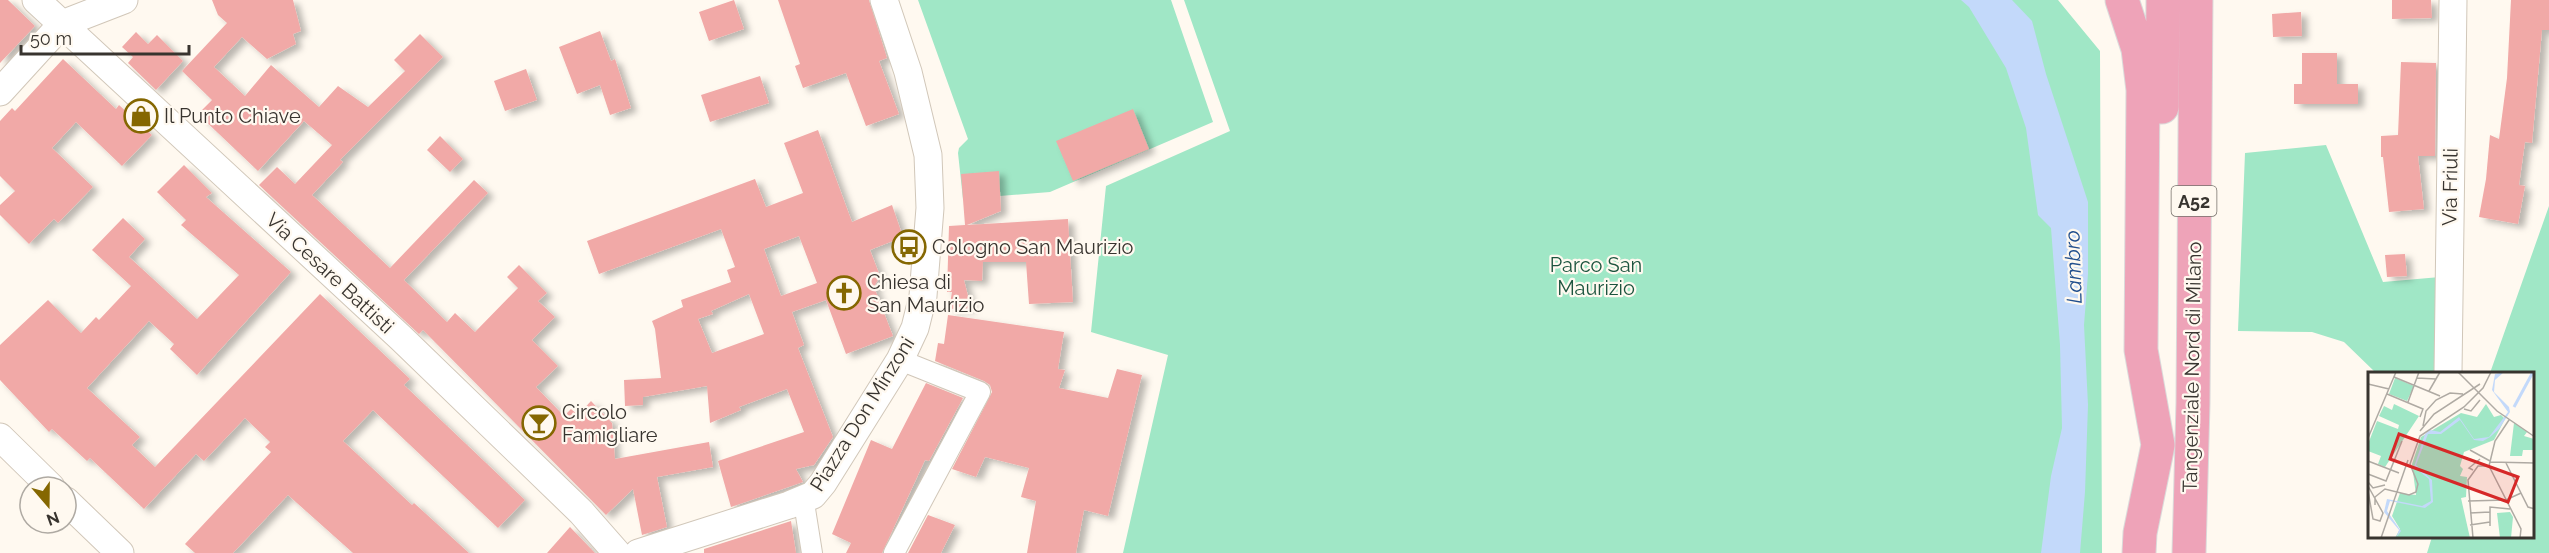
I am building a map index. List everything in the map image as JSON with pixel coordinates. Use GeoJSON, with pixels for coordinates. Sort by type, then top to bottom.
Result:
{"type":"FeatureCollection","features":[{"type":"Feature","properties":{"kind":"highway"},"geometry":{"type":"LineString","coordinates":[[2122,0],[2138,50],[2142,90],[2141,350],[2158,445],[2140,533],[2139,553]]}},
{"type":"Feature","properties":{"kind":"highway","name":"Tangenziale Nord di Milano"},"geometry":{"type":"LineString","coordinates":[[2158,553],[2163,0]]}},
{"type":"Feature","properties":{"kind":"highway","name":"Tangenziale Nord di Milano"},"geometry":{"type":"LineString","coordinates":[[2189,553],[2193,403],[2196,0]]}},
{"type":"Feature","properties":{"kind":"street","name":"Via Cesare Battisti"},"geometry":{"type":"LineString","coordinates":[[36,0],[401,338],[581,512],[616,553]]}},
{"type":"Feature","properties":{"kind":"street"},"geometry":{"type":"LineString","coordinates":[[0,92],[62,24],[124,0]]}},
{"type":"Feature","properties":{"kind":"street","name":"Piazza Don Minzoni"},"geometry":{"type":"LineString","coordinates":[[797,502],[823,483],[900,360],[915,328],[926,279],[930,208],[928,154],[908,72],[884,0]]}},
{"type":"Feature","properties":{"kind":"street","name":"Via Friuli"},"geometry":{"type":"LineString","coordinates":[[2448,372],[2453,0]]}},
{"type":"Feature","properties":{"kind":"street"},"geometry":{"type":"LineString","coordinates":[[894,553],[980,392],[900,360]]}},
{"type":"Feature","properties":{"kind":"street"},"geometry":{"type":"LineString","coordinates":[[0,437],[39,475]]}},
{"type":"Feature","properties":{"kind":"street"},"geometry":{"type":"LineString","coordinates":[[638,553],[797,502],[805,508],[812,553]]}},
{"type":"Feature","properties":{"kind":"street"},"geometry":{"type":"LineString","coordinates":[[78,513],[120,553]]}},
{"type":"Feature","properties":{"kind":"green space"},"geometry":{"type":"Polygon","coordinates":[[[918,0],[1171,0],[1213,122],[1050,192],[963,199],[958,153],[959,148],[968,139],[918,0]]]}},
{"type":"Feature","properties":{"kind":"green space","name":"Parco San Maurizio"},"geometry":{"type":"Polygon","coordinates":[[[1184,0],[2058,0],[2100,51],[2102,553],[1123,553],[1168,355],[1091,332],[1106,186],[1230,131],[1184,0]]]}},
{"type":"Feature","properties":{"kind":"green space"},"geometry":{"type":"Polygon","coordinates":[[[2326,145],[2383,282],[2440,277],[2438,372],[2375,372],[2344,342],[2312,332],[2238,331],[2245,153],[2326,145]]]}},
{"type":"Feature","properties":{"kind":"green space"},"geometry":{"type":"Polygon","coordinates":[[[2549,206],[2549,553],[2427,553],[2432,538],[2534,538],[2534,372],[2490,372],[2549,206]]]}},
{"type":"Feature","properties":{"kind":"water","name":"Lambro"},"geometry":{"type":"Polygon","coordinates":[[[1961,0],[2012,0],[2032,21],[2046,74],[2088,202],[2088,274],[2084,325],[2088,405],[2080,553],[2041,553],[2051,476],[2062,428],[2060,345],[2051,228],[2038,215],[2026,128],[2006,68],[1969,7],[1961,0]]]}},
{"type":"Feature","properties":{"kind":"building"},"geometry":{"type":"Polygon","coordinates":[[[0,0],[8,0],[35,26],[0,63],[0,0]]]}},
{"type":"Feature","properties":{"kind":"building"},"geometry":{"type":"Polygon","coordinates":[[[212,0],[293,0],[301,31],[293,34],[296,44],[267,59],[242,37],[214,67],[245,96],[271,65],[319,107],[338,86],[368,107],[405,71],[394,60],[420,34],[443,57],[340,160],[343,162],[312,195],[390,268],[474,180],[488,193],[404,280],[447,322],[455,313],[475,332],[518,288],[507,277],[519,265],[547,293],[538,301],[555,317],[532,340],[558,366],[536,387],[564,416],[571,409],[578,415],[591,401],[612,423],[615,459],[709,442],[713,467],[657,477],[667,527],[642,535],[633,489],[606,515],[423,330],[419,334],[259,185],[277,167],[295,184],[332,145],[304,121],[258,171],[198,114],[212,100],[182,71],[227,23],[218,15],[212,0]]]}},
{"type":"Feature","properties":{"kind":"building"},"geometry":{"type":"Polygon","coordinates":[[[734,0],[744,29],[709,41],[699,12],[734,0]]]}},
{"type":"Feature","properties":{"kind":"building"},"geometry":{"type":"Polygon","coordinates":[[[778,0],[869,0],[887,58],[879,61],[899,114],[866,126],[846,73],[803,88],[795,66],[800,64],[778,0]]]}},
{"type":"Feature","properties":{"kind":"building"},"geometry":{"type":"Polygon","coordinates":[[[2392,0],[2431,0],[2432,18],[2392,19],[2392,0]]]}},
{"type":"Feature","properties":{"kind":"building"},"geometry":{"type":"Polygon","coordinates":[[[2511,0],[2549,0],[2549,30],[2542,30],[2532,143],[2525,142],[2519,185],[2525,186],[2518,224],[2479,217],[2486,179],[2490,135],[2499,139],[2507,78],[2511,0]]]}},
{"type":"Feature","properties":{"kind":"building"},"geometry":{"type":"Polygon","coordinates":[[[2301,12],[2302,36],[2273,37],[2272,14],[2301,12]]]}},
{"type":"Feature","properties":{"kind":"building"},"geometry":{"type":"Polygon","coordinates":[[[600,31],[611,61],[615,59],[631,108],[610,115],[600,85],[577,94],[559,47],[600,31]]]}},
{"type":"Feature","properties":{"kind":"building"},"geometry":{"type":"Polygon","coordinates":[[[136,32],[148,44],[157,35],[183,61],[156,90],[128,63],[133,57],[122,47],[136,32]]]}},
{"type":"Feature","properties":{"kind":"building"},"geometry":{"type":"Polygon","coordinates":[[[2302,53],[2337,53],[2337,84],[2358,84],[2358,104],[2294,104],[2294,84],[2302,84],[2302,53]]]}},
{"type":"Feature","properties":{"kind":"building"},"geometry":{"type":"Polygon","coordinates":[[[63,59],[116,109],[119,105],[152,135],[122,166],[76,122],[52,148],[93,187],[58,223],[54,219],[29,244],[0,215],[0,205],[15,191],[0,176],[0,121],[12,108],[15,111],[63,59]]]}},
{"type":"Feature","properties":{"kind":"building"},"geometry":{"type":"Polygon","coordinates":[[[2401,62],[2436,63],[2435,156],[2418,156],[2424,209],[2389,212],[2383,157],[2381,157],[2381,136],[2398,135],[2401,62]]]}},
{"type":"Feature","properties":{"kind":"building"},"geometry":{"type":"Polygon","coordinates":[[[526,69],[537,100],[505,111],[494,81],[526,69]]]}},
{"type":"Feature","properties":{"kind":"building"},"geometry":{"type":"Polygon","coordinates":[[[760,76],[769,103],[710,122],[701,95],[760,76]]]}},
{"type":"Feature","properties":{"kind":"building"},"geometry":{"type":"Polygon","coordinates":[[[1133,109],[1149,149],[1073,181],[1056,141],[1133,109]]]}},
{"type":"Feature","properties":{"kind":"building"},"geometry":{"type":"Polygon","coordinates":[[[818,130],[852,222],[892,205],[903,237],[870,250],[880,276],[874,287],[893,336],[846,354],[826,300],[792,312],[804,345],[798,348],[833,437],[814,465],[796,469],[803,482],[731,507],[718,461],[804,432],[787,389],[739,407],[741,410],[710,423],[707,386],[643,397],[643,405],[625,406],[624,380],[661,378],[652,321],[683,307],[681,300],[731,282],[727,270],[735,267],[721,229],[599,274],[587,241],[755,179],[766,207],[803,193],[784,143],[818,130]],[[799,236],[764,249],[781,296],[817,283],[799,236]],[[749,294],[711,311],[713,314],[698,319],[712,353],[764,334],[749,294]]]}},
{"type":"Feature","properties":{"kind":"building"},"geometry":{"type":"Polygon","coordinates":[[[440,136],[463,159],[450,172],[427,150],[440,136]]]}},
{"type":"Feature","properties":{"kind":"building"},"geometry":{"type":"Polygon","coordinates":[[[184,165],[212,193],[206,197],[291,272],[197,375],[170,349],[174,344],[149,321],[87,388],[140,437],[132,445],[155,467],[320,294],[410,379],[404,385],[525,500],[498,528],[373,410],[343,441],[412,505],[414,503],[469,553],[353,553],[288,495],[233,553],[195,553],[185,544],[271,452],[265,447],[270,442],[245,418],[204,461],[196,454],[144,509],[90,458],[87,461],[52,429],[49,432],[0,380],[0,345],[48,300],[81,333],[96,317],[99,320],[131,286],[92,250],[123,218],[145,239],[129,257],[197,319],[239,275],[181,225],[186,220],[157,192],[184,165]]]}},
{"type":"Feature","properties":{"kind":"building"},"geometry":{"type":"Polygon","coordinates":[[[999,171],[1001,211],[967,225],[1068,219],[1073,302],[1029,304],[1026,262],[983,262],[982,281],[964,280],[971,308],[949,309],[952,292],[947,292],[949,226],[965,225],[961,174],[999,171]]]}},
{"type":"Feature","properties":{"kind":"building"},"geometry":{"type":"Polygon","coordinates":[[[2405,254],[2407,276],[2387,277],[2385,255],[2405,254]]]}},
{"type":"Feature","properties":{"kind":"building"},"geometry":{"type":"Polygon","coordinates":[[[948,315],[1064,332],[1058,369],[1065,370],[1059,388],[1108,398],[1117,369],[1142,375],[1108,516],[1084,510],[1076,553],[1027,553],[1036,501],[1021,497],[1029,468],[985,457],[976,477],[952,469],[992,392],[990,385],[984,381],[935,361],[938,343],[944,344],[948,315]]]}},
{"type":"Feature","properties":{"kind":"building"},"geometry":{"type":"Polygon","coordinates":[[[926,383],[963,398],[929,461],[925,460],[882,553],[846,553],[851,543],[832,534],[871,440],[892,449],[926,383]]]}},
{"type":"Feature","properties":{"kind":"building"},"geometry":{"type":"Polygon","coordinates":[[[928,515],[955,525],[941,553],[908,553],[928,515]]]}},
{"type":"Feature","properties":{"kind":"building"},"geometry":{"type":"Polygon","coordinates":[[[791,521],[796,553],[704,553],[704,549],[791,521]]]}},
{"type":"Feature","properties":{"kind":"building"},"geometry":{"type":"Polygon","coordinates":[[[570,527],[595,553],[547,553],[570,527]]]}},
{"type":"Feature","properties":{"kind":"place","name":"Il Punto Chiave"},"geometry":{"type":"Point","coordinates":[141,116]}},
{"type":"Feature","properties":{"kind":"place","name":"Cologno San Maurizio"},"geometry":{"type":"Point","coordinates":[909,247]}},
{"type":"Feature","properties":{"kind":"place","name":"Chiesa di San Maurizio"},"geometry":{"type":"Point","coordinates":[844,293]}},
{"type":"Feature","properties":{"kind":"place","name":"Circolo Famigliare"},"geometry":{"type":"Point","coordinates":[539,423]}}]}
